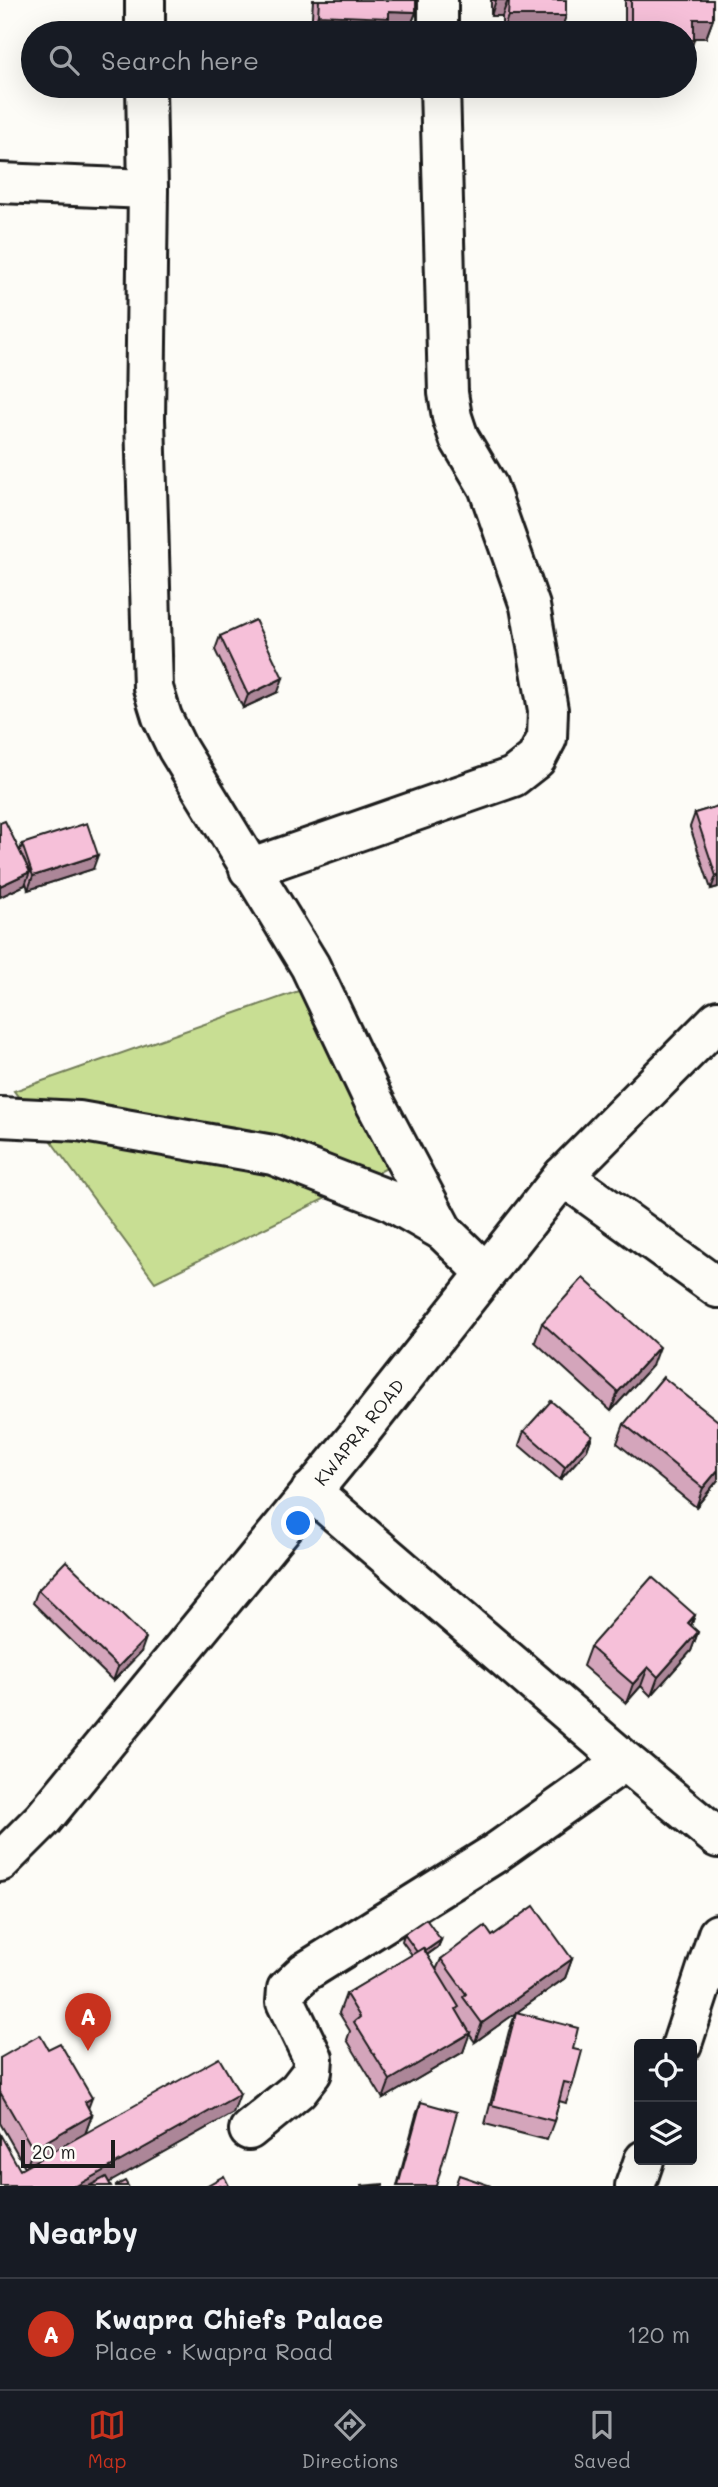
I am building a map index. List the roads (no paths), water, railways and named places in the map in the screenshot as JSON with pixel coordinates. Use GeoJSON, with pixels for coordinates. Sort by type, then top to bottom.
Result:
{"type":"FeatureCollection","features":[{"type":"Feature","properties":{"kind":"street"},"geometry":{"type":"LineString","coordinates":[[145,0],[145,21]]}},
{"type":"Feature","properties":{"kind":"street"},"geometry":{"type":"LineString","coordinates":[[438,0],[438,21]]}},
{"type":"Feature","properties":{"kind":"street"},"geometry":{"type":"LineString","coordinates":[[146,98],[148,189],[145,419],[153,688],[162,717],[177,748],[310,966],[373,1099],[443,1231]]}},
{"type":"Feature","properties":{"kind":"street"},"geometry":{"type":"LineString","coordinates":[[249,869],[513,777],[536,759],[547,738],[548,710],[530,606],[488,487],[459,438],[452,417],[448,393],[440,98]]}},
{"type":"Feature","properties":{"kind":"street"},"geometry":{"type":"LineString","coordinates":[[0,183],[148,189]]}},
{"type":"Feature","properties":{"kind":"street","name":"KWAPRA ROAD"},"geometry":{"type":"LineString","coordinates":[[0,1862],[43,1819],[312,1491],[563,1176],[718,1020]]}},
{"type":"Feature","properties":{"kind":"street"},"geometry":{"type":"LineString","coordinates":[[0,1117],[79,1121],[273,1155],[389,1200],[443,1231],[486,1273]]}},
{"type":"Feature","properties":{"kind":"street"},"geometry":{"type":"LineString","coordinates":[[563,1176],[718,1288]]}},
{"type":"Feature","properties":{"kind":"street"},"geometry":{"type":"LineString","coordinates":[[312,1491],[718,1838]]}},
{"type":"Feature","properties":{"kind":"street"},"geometry":{"type":"LineString","coordinates":[[249,2130],[298,2090],[313,2072],[313,2058],[286,2002],[287,1989],[305,1972],[494,1854],[625,1761]]}},
{"type":"Feature","properties":{"kind":"street"},"geometry":{"type":"LineString","coordinates":[[684,2039],[715,1955]]}},
{"type":"Feature","properties":{"kind":"street"},"geometry":{"type":"LineString","coordinates":[[635,2186],[642,2165]]}},
{"type":"Feature","properties":{"kind":"place","name":"Kwapra Chiefs Palace"},"geometry":{"type":"Point","coordinates":[88,2051]}}]}
